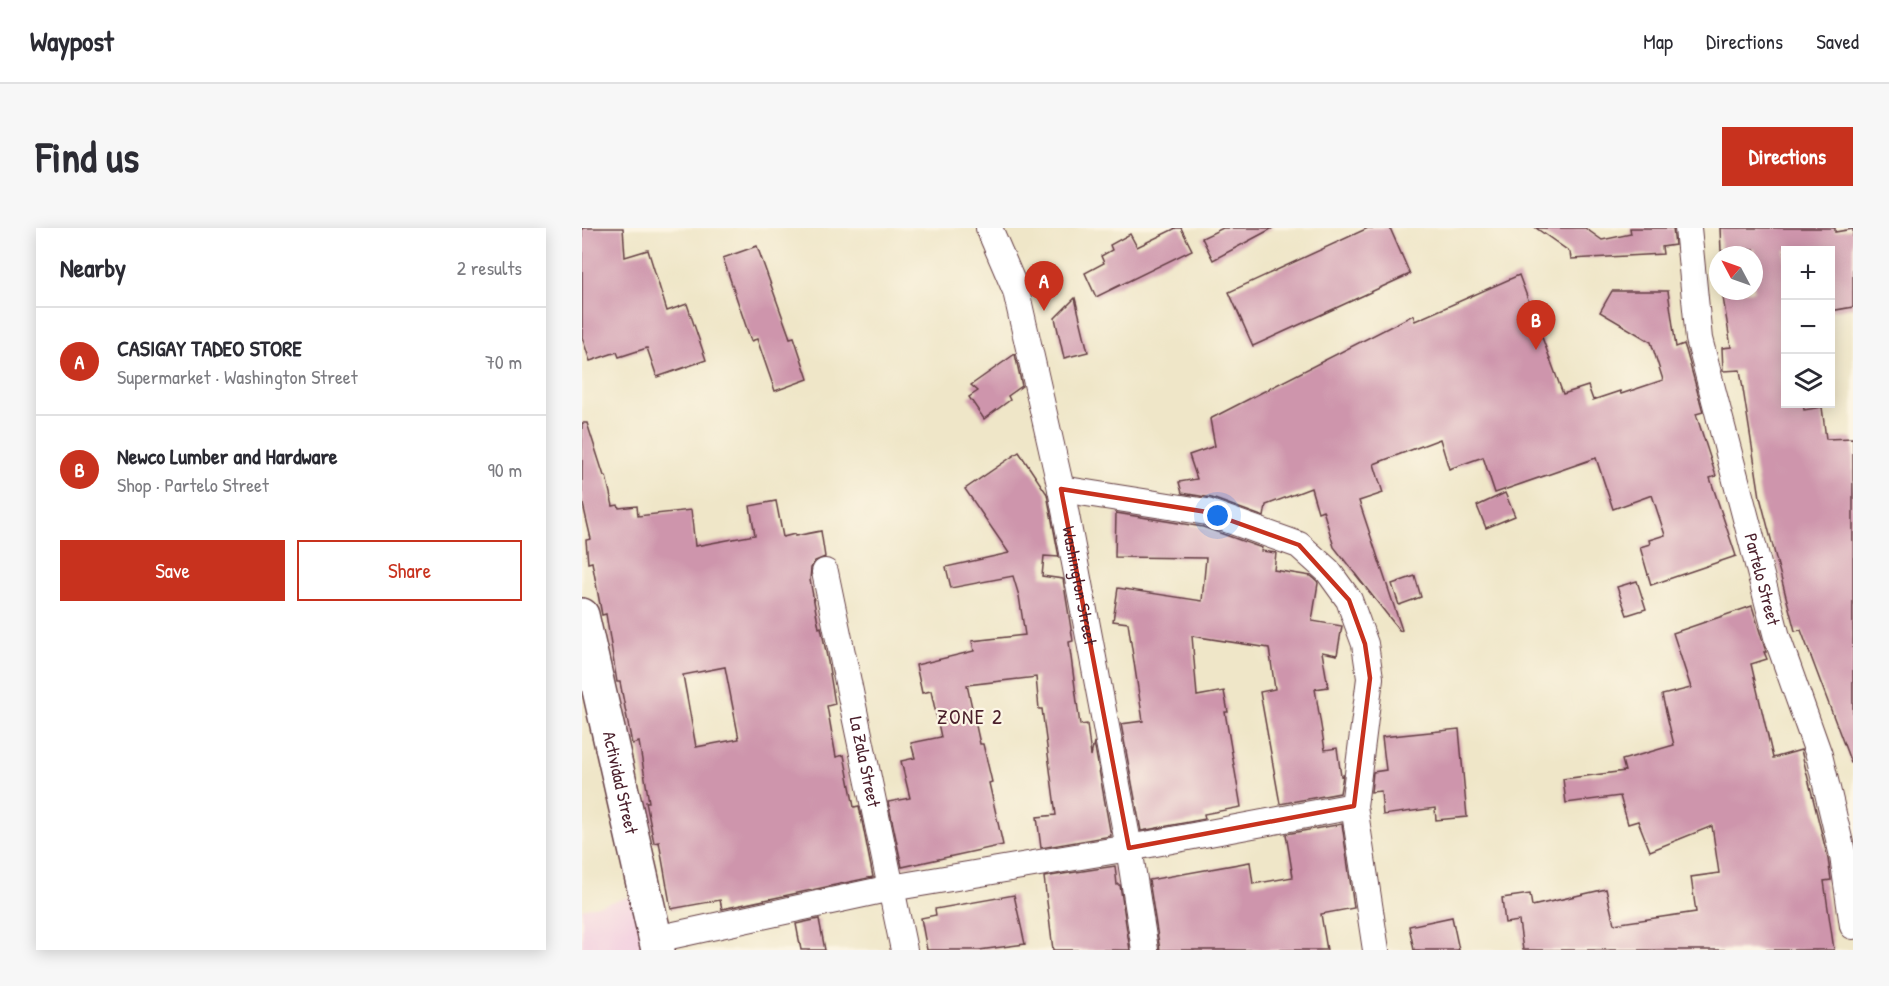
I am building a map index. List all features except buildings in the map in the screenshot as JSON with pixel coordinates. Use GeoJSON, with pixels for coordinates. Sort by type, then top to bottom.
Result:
{"type":"FeatureCollection","features":[{"type":"Feature","properties":{"kind":"street","name":"Washington Street"},"geometry":{"type":"LineString","coordinates":[[989,228],[1016,291],[1061,489],[1129,848],[1145,950]]}},
{"type":"Feature","properties":{"kind":"street","name":"Partelo Street"},"geometry":{"type":"LineString","coordinates":[[1688,228],[1699,339],[1777,637],[1819,755],[1843,856],[1853,926]]}},
{"type":"Feature","properties":{"kind":"street"},"geometry":{"type":"LineString","coordinates":[[1061,489],[1208,512],[1299,545],[1328,571],[1349,600],[1365,644],[1370,678],[1354,806],[1376,950]]}},
{"type":"Feature","properties":{"kind":"street","name":"La Zala Street"},"geometry":{"type":"LineString","coordinates":[[825,572],[904,950]]}},
{"type":"Feature","properties":{"kind":"street","name":"Actividad Street"},"geometry":{"type":"LineString","coordinates":[[582,615],[657,945]]}},
{"type":"Feature","properties":{"kind":"street"},"geometry":{"type":"LineString","coordinates":[[657,945],[891,888],[1129,848],[1354,806]]}},
{"type":"Feature","properties":{"kind":"highlighted area"},"geometry":{"type":"Polygon","coordinates":[[[1061,489],[1207,512],[1299,545],[1349,600],[1365,644],[1370,678],[1354,806],[1129,848],[1061,489]]]}},
{"type":"Feature","properties":{"kind":"shaded area"},"geometry":{"type":"Polygon","coordinates":[[[638,895],[646,950],[582,950],[582,909],[638,895]]]}},
{"type":"Feature","properties":{"kind":"place","name":"CASIGAY TADEO STORE"},"geometry":{"type":"Point","coordinates":[1044,311]}},
{"type":"Feature","properties":{"kind":"place","name":"Newco Lumber and Hardware"},"geometry":{"type":"Point","coordinates":[1536,350]}},
{"type":"Feature","properties":{"kind":"district","name":"ZONE 2"},"geometry":{"type":"Point","coordinates":[970,717]}}]}
